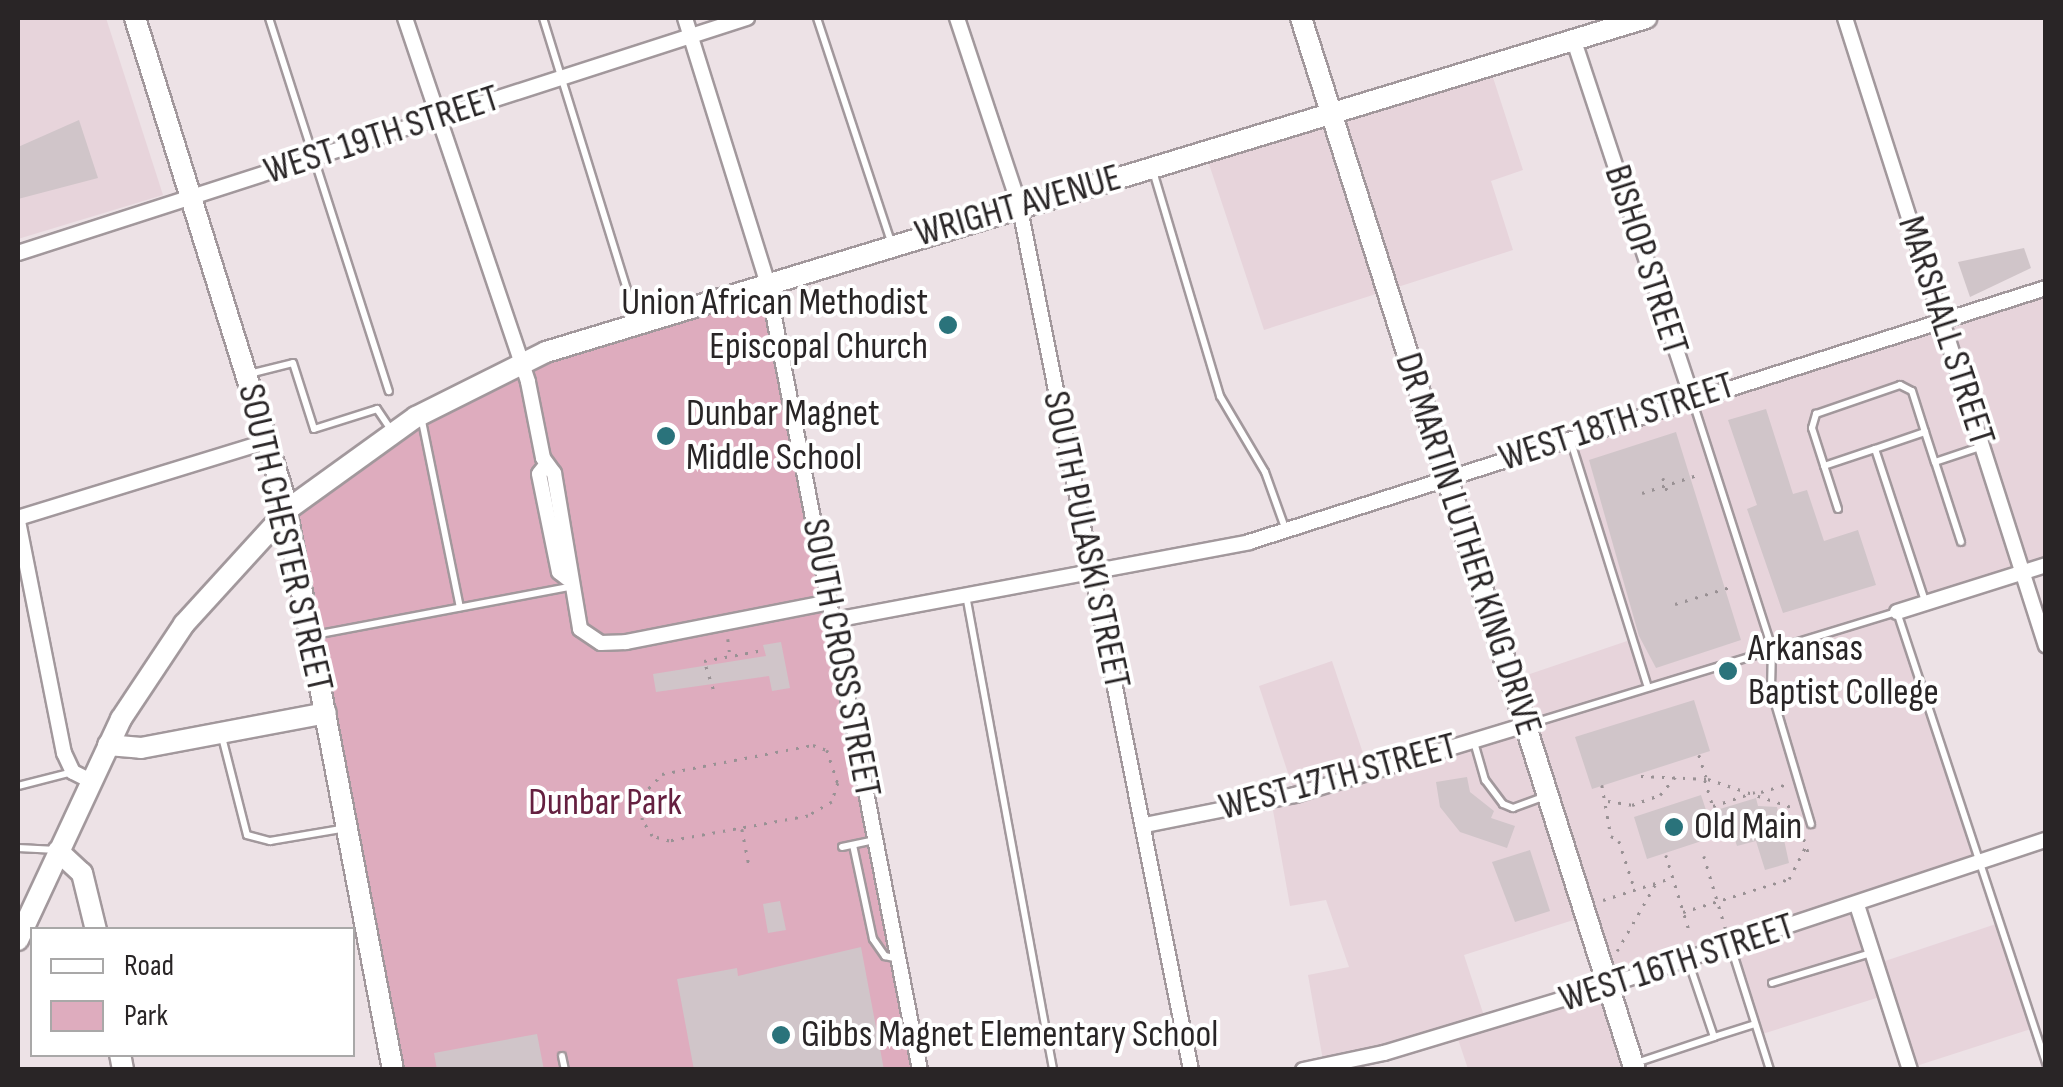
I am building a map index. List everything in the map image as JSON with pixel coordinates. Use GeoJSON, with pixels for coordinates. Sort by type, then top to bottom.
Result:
{"type":"FeatureCollection","features":[{"type":"Feature","properties":{"kind":"main road","name":"SOUTH CHESTER STREET"},"geometry":{"type":"LineString","coordinates":[[134,18],[269,441],[326,714],[393,1070]]}},
{"type":"Feature","properties":{"kind":"main road","name":"DR MARTIN LUTHER KING DRIVE"},"geometry":{"type":"LineString","coordinates":[[1301,18],[1634,1067]]}},
{"type":"Feature","properties":{"kind":"main road","name":"WRIGHT AVENUE"},"geometry":{"type":"LineString","coordinates":[[20,926],[58,852],[82,776],[108,744],[184,624],[286,512],[405,424],[521,363],[638,322],[891,242],[1152,168],[1646,18]]}},
{"type":"Feature","properties":{"kind":"main road"},"geometry":{"type":"LineString","coordinates":[[108,744],[141,748],[326,714]]}},
{"type":"Feature","properties":{"kind":"main road"},"geometry":{"type":"LineString","coordinates":[[58,852],[82,873],[95,927]]}},
{"type":"Feature","properties":{"kind":"street"},"geometry":{"type":"LineString","coordinates":[[406,18],[521,363],[546,465],[554,473],[573,569],[569,583],[580,629],[601,643],[830,602]]}},
{"type":"Feature","properties":{"kind":"street","name":"SOUTH CROSS STREET"},"geometry":{"type":"LineString","coordinates":[[686,18],[767,281],[920,1070]]}},
{"type":"Feature","properties":{"kind":"street","name":"WEST 19TH STREET"},"geometry":{"type":"LineString","coordinates":[[18,253],[747,18]]}},
{"type":"Feature","properties":{"kind":"street","name":"SOUTH PULASKI STREET"},"geometry":{"type":"LineString","coordinates":[[957,18],[1019,204],[1020,236],[1094,571],[1192,1070]]}},
{"type":"Feature","properties":{"kind":"street","name":"MARSHALL STREET"},"geometry":{"type":"LineString","coordinates":[[1845,18],[2046,646]]}},
{"type":"Feature","properties":{"kind":"street","name":"BISHOP STREET"},"geometry":{"type":"LineString","coordinates":[[1574,41],[1692,398]]}},
{"type":"Feature","properties":{"kind":"street","name":"WEST 18TH STREET"},"geometry":{"type":"LineString","coordinates":[[834,620],[1094,571],[1285,529],[2046,288]]}},
{"type":"Feature","properties":{"kind":"street"},"geometry":{"type":"LineString","coordinates":[[82,776],[54,712],[18,520],[269,441]]}},
{"type":"Feature","properties":{"kind":"street","name":"WEST 17TH STREET"},"geometry":{"type":"LineString","coordinates":[[1897,612],[2046,566]]}},
{"type":"Feature","properties":{"kind":"street","name":"WEST 17TH STREET"},"geometry":{"type":"LineString","coordinates":[[1145,825],[1295,795],[1526,725]]}},
{"type":"Feature","properties":{"kind":"street","name":"WEST 16TH STREET"},"geometry":{"type":"LineString","coordinates":[[1303,1070],[1411,1045],[1609,985],[1981,866],[2046,840]]}},
{"type":"Feature","properties":{"kind":"street"},"geometry":{"type":"LineString","coordinates":[[1857,906],[1910,1070]]}},
{"type":"Feature","properties":{"kind":"lane"},"geometry":{"type":"LineString","coordinates":[[269,18],[389,390]]}},
{"type":"Feature","properties":{"kind":"lane"},"geometry":{"type":"LineString","coordinates":[[543,18],[638,322]]}},
{"type":"Feature","properties":{"kind":"lane"},"geometry":{"type":"LineString","coordinates":[[817,18],[891,242]]}},
{"type":"Feature","properties":{"kind":"lane"},"geometry":{"type":"LineString","coordinates":[[1152,168],[1220,396],[1265,472],[1285,529]]}},
{"type":"Feature","properties":{"kind":"lane"},"geometry":{"type":"LineString","coordinates":[[248,375],[293,363],[314,429],[377,409],[405,424],[460,607]]}},
{"type":"Feature","properties":{"kind":"lane"},"geometry":{"type":"LineString","coordinates":[[1838,509],[1812,428],[1816,414],[1906,386],[1961,542]]}},
{"type":"Feature","properties":{"kind":"lane","name":"BISHOP STREET"},"geometry":{"type":"LineString","coordinates":[[1692,398],[1772,648],[1771,690],[1810,824]]}},
{"type":"Feature","properties":{"kind":"lane"},"geometry":{"type":"LineString","coordinates":[[1824,466],[1925,432]]}},
{"type":"Feature","properties":{"kind":"lane"},"geometry":{"type":"LineString","coordinates":[[1570,438],[1647,684]]}},
{"type":"Feature","properties":{"kind":"lane"},"geometry":{"type":"LineString","coordinates":[[1935,462],[1983,446]]}},
{"type":"Feature","properties":{"kind":"lane"},"geometry":{"type":"LineString","coordinates":[[1875,449],[1925,602]]}},
{"type":"Feature","properties":{"kind":"lane"},"geometry":{"type":"LineString","coordinates":[[310,636],[569,583]]}},
{"type":"Feature","properties":{"kind":"lane"},"geometry":{"type":"LineString","coordinates":[[966,595],[1052,1070]]}},
{"type":"Feature","properties":{"kind":"lane"},"geometry":{"type":"LineString","coordinates":[[1897,612],[2046,1063]]}},
{"type":"Feature","properties":{"kind":"lane","name":"WEST 17TH STREET"},"geometry":{"type":"LineString","coordinates":[[1526,725],[1647,684],[1897,612]]}},
{"type":"Feature","properties":{"kind":"lane"},"geometry":{"type":"LineString","coordinates":[[222,733],[247,835],[270,841],[348,828]]}},
{"type":"Feature","properties":{"kind":"lane"},"geometry":{"type":"LineString","coordinates":[[1474,741],[1485,780],[1503,804],[1512,808],[1548,796]]}},
{"type":"Feature","properties":{"kind":"lane"},"geometry":{"type":"LineString","coordinates":[[18,786],[82,776]]}},
{"type":"Feature","properties":{"kind":"lane"},"geometry":{"type":"LineString","coordinates":[[842,848],[876,840]]}},
{"type":"Feature","properties":{"kind":"lane"},"geometry":{"type":"LineString","coordinates":[[852,845],[873,938],[885,956],[899,959]]}},
{"type":"Feature","properties":{"kind":"lane"},"geometry":{"type":"LineString","coordinates":[[18,848],[58,852]]}},
{"type":"Feature","properties":{"kind":"lane"},"geometry":{"type":"LineString","coordinates":[[1730,946],[1770,1070]]}},
{"type":"Feature","properties":{"kind":"lane"},"geometry":{"type":"LineString","coordinates":[[1772,983],[1872,952]]}},
{"type":"Feature","properties":{"kind":"lane"},"geometry":{"type":"LineString","coordinates":[[1688,960],[1714,1038]]}},
{"type":"Feature","properties":{"kind":"lane"},"geometry":{"type":"LineString","coordinates":[[1634,1067],[1755,1024]]}},
{"type":"Feature","properties":{"kind":"lane"},"geometry":{"type":"LineString","coordinates":[[562,1056],[565,1070]]}},
{"type":"Feature","properties":{"kind":"path"},"geometry":{"type":"LineString","coordinates":[[1642,492],[1697,475]]}},
{"type":"Feature","properties":{"kind":"path"},"geometry":{"type":"LineString","coordinates":[[1663,478],[1669,497]]}},
{"type":"Feature","properties":{"kind":"path"},"geometry":{"type":"LineString","coordinates":[[1675,604],[1733,586]]}},
{"type":"Feature","properties":{"kind":"path"},"geometry":{"type":"LineString","coordinates":[[725,623],[730,656]]}},
{"type":"Feature","properties":{"kind":"path"},"geometry":{"type":"LineString","coordinates":[[713,689],[704,660],[763,650]]}},
{"type":"Feature","properties":{"kind":"path"},"geometry":{"type":"LineString","coordinates":[[813,745],[826,750],[838,783],[832,802],[808,816],[742,828],[669,841],[652,836],[642,820],[640,796],[662,774],[813,745]]}},
{"type":"Feature","properties":{"kind":"path"},"geometry":{"type":"LineString","coordinates":[[1699,755],[1714,808],[1798,780]]}},
{"type":"Feature","properties":{"kind":"path"},"geometry":{"type":"LineString","coordinates":[[1642,776],[1705,779],[1758,793],[1794,808]]}},
{"type":"Feature","properties":{"kind":"path"},"geometry":{"type":"LineString","coordinates":[[1607,801],[1632,804],[1660,795],[1676,776]]}},
{"type":"Feature","properties":{"kind":"path"},"geometry":{"type":"LineString","coordinates":[[1602,786],[1611,836],[1619,841],[1634,890]]}},
{"type":"Feature","properties":{"kind":"path"},"geometry":{"type":"LineString","coordinates":[[742,828],[749,865]]}},
{"type":"Feature","properties":{"kind":"path"},"geometry":{"type":"LineString","coordinates":[[1683,912],[1789,879],[1806,846]]}},
{"type":"Feature","properties":{"kind":"path"},"geometry":{"type":"LineString","coordinates":[[1666,856],[1690,933]]}},
{"type":"Feature","properties":{"kind":"path"},"geometry":{"type":"LineString","coordinates":[[1704,856],[1730,946]]}},
{"type":"Feature","properties":{"kind":"path"},"geometry":{"type":"LineString","coordinates":[[1600,901],[1673,878]]}},
{"type":"Feature","properties":{"kind":"path"},"geometry":{"type":"LineString","coordinates":[[1616,952],[1656,883]]}},
{"type":"Feature","properties":{"kind":"shaded area"},"geometry":{"type":"Polygon","coordinates":[[[18,18],[106,18],[163,195],[18,239],[18,18]]]}},
{"type":"Feature","properties":{"kind":"shaded area"},"geometry":{"type":"Polygon","coordinates":[[[1489,65],[1523,170],[1491,181],[1513,250],[1264,330],[1205,152],[1489,65]]]}},
{"type":"Feature","properties":{"kind":"shaded area","name":"Arkansas Baptist College"},"geometry":{"type":"Polygon","coordinates":[[[2045,288],[2045,565],[1897,612],[1981,866],[1858,905],[1876,964],[1999,923],[2034,1028],[1910,1068],[1886,995],[1759,1035],[1731,947],[1609,985],[1635,1069],[1468,1069],[1456,1033],[1324,1066],[1308,975],[1349,967],[1326,900],[1290,906],[1271,799],[1295,794],[1259,686],[1332,661],[1370,774],[1525,725],[1512,680],[1633,639],[1569,438],[2045,288]],[[1586,916],[1464,955],[1486,1022],[1608,985],[1586,916]]]}},
{"type":"Feature","properties":{"kind":"green space","name":"Dunbar Park"},"geometry":{"type":"Polygon","coordinates":[[[767,281],[921,1069],[392,1069],[286,512],[402,426],[521,363],[767,281]]]}},
{"type":"Feature","properties":{"kind":"building"},"geometry":{"type":"Polygon","coordinates":[[[79,120],[98,178],[18,199],[18,147],[79,120]]]}},
{"type":"Feature","properties":{"kind":"building"},"geometry":{"type":"Polygon","coordinates":[[[2024,248],[2031,268],[1970,297],[1958,262],[2024,248]]]}},
{"type":"Feature","properties":{"kind":"building"},"geometry":{"type":"Polygon","coordinates":[[[1766,409],[1793,494],[1807,490],[1824,541],[1858,530],[1876,585],[1783,613],[1747,509],[1757,505],[1728,420],[1766,409]]]}},
{"type":"Feature","properties":{"kind":"building"},"geometry":{"type":"Polygon","coordinates":[[[1676,432],[1741,640],[1656,668],[1639,636],[1589,460],[1676,432]]]}},
{"type":"Feature","properties":{"kind":"building"},"geometry":{"type":"Polygon","coordinates":[[[781,642],[790,688],[772,691],[769,676],[656,692],[653,674],[766,656],[763,645],[781,642]]]}},
{"type":"Feature","properties":{"kind":"building"},"geometry":{"type":"Polygon","coordinates":[[[1694,700],[1710,751],[1592,789],[1575,737],[1694,700]]]}},
{"type":"Feature","properties":{"kind":"building"},"geometry":{"type":"Polygon","coordinates":[[[1467,777],[1470,792],[1494,811],[1491,818],[1515,826],[1507,848],[1460,832],[1440,807],[1436,782],[1467,777]]]}},
{"type":"Feature","properties":{"kind":"building"},"geometry":{"type":"Polygon","coordinates":[[[1701,795],[1707,813],[1756,798],[1758,806],[1777,807],[1789,863],[1765,870],[1756,841],[1737,846],[1732,831],[1647,859],[1634,817],[1701,795]]]}},
{"type":"Feature","properties":{"kind":"building"},"geometry":{"type":"Polygon","coordinates":[[[1530,850],[1550,911],[1515,922],[1492,862],[1530,850]]]}},
{"type":"Feature","properties":{"kind":"building"},"geometry":{"type":"Polygon","coordinates":[[[780,901],[786,930],[768,933],[763,904],[780,901]]]}},
{"type":"Feature","properties":{"kind":"building"},"geometry":{"type":"Polygon","coordinates":[[[861,947],[884,1070],[694,1070],[677,979],[737,968],[738,976],[861,947]]]}},
{"type":"Feature","properties":{"kind":"building"},"geometry":{"type":"Polygon","coordinates":[[[537,1034],[544,1070],[437,1070],[434,1053],[537,1034]]]}},
{"type":"Feature","properties":{"kind":"place","name":"Union African Methodist Episcopal Church"},"geometry":{"type":"Point","coordinates":[948,325]}},
{"type":"Feature","properties":{"kind":"place","name":"Dunbar Magnet Middle School"},"geometry":{"type":"Point","coordinates":[666,436]}},
{"type":"Feature","properties":{"kind":"place","name":"Arkansas Baptist College"},"geometry":{"type":"Point","coordinates":[1728,671]}},
{"type":"Feature","properties":{"kind":"place","name":"Old Main"},"geometry":{"type":"Point","coordinates":[1674,827]}},
{"type":"Feature","properties":{"kind":"place","name":"Gibbs Magnet Elementary School"},"geometry":{"type":"Point","coordinates":[781,1035]}}]}
